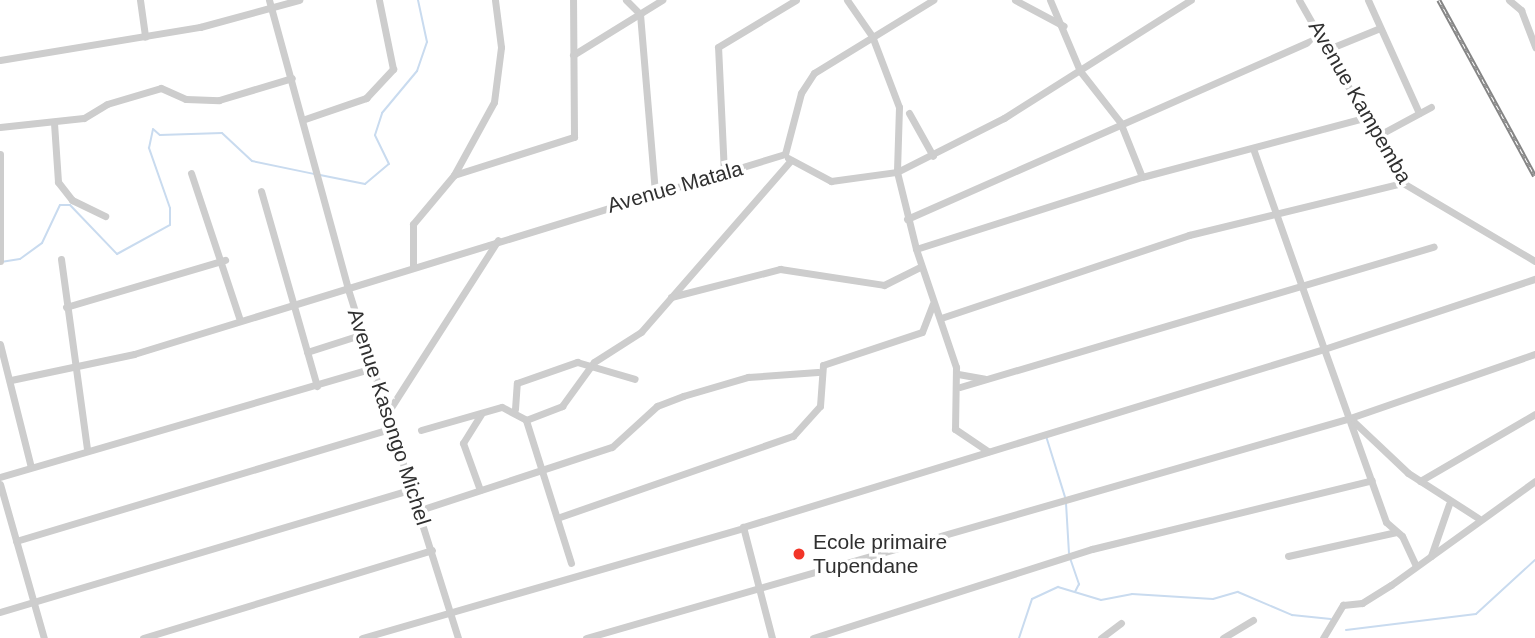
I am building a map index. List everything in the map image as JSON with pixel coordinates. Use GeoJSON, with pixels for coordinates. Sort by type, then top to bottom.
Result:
{"type":"FeatureCollection","features":[{"type":"Feature","properties":{"kind":"street"},"geometry":{"type":"LineString","coordinates":[[140,0],[145,37]]}},
{"type":"Feature","properties":{"kind":"street"},"geometry":{"type":"LineString","coordinates":[[269,0],[305,119],[366,98],[393,69],[379,0]]}},
{"type":"Feature","properties":{"kind":"street"},"geometry":{"type":"LineString","coordinates":[[0,60],[145,37],[271,9],[299,0]]}},
{"type":"Feature","properties":{"kind":"street"},"geometry":{"type":"LineString","coordinates":[[454,174],[574,137],[573,0]]}},
{"type":"Feature","properties":{"kind":"street"},"geometry":{"type":"LineString","coordinates":[[626,0],[640,14],[655,192]]}},
{"type":"Feature","properties":{"kind":"street"},"geometry":{"type":"LineString","coordinates":[[573,55],[662,0]]}},
{"type":"Feature","properties":{"kind":"street"},"geometry":{"type":"LineString","coordinates":[[724,173],[718,47],[796,0]]}},
{"type":"Feature","properties":{"kind":"street"},"geometry":{"type":"LineString","coordinates":[[847,0],[872,36],[899,107],[897,172],[920,267],[941,318],[958,374],[960,387],[953,402],[955,429],[988,451]]}},
{"type":"Feature","properties":{"kind":"street"},"geometry":{"type":"LineString","coordinates":[[933,0],[872,36],[805,82],[785,154],[791,160],[831,181],[897,172],[933,156],[1080,71],[1191,0]]}},
{"type":"Feature","properties":{"kind":"street"},"geometry":{"type":"LineString","coordinates":[[1015,0],[1065,26]]}},
{"type":"Feature","properties":{"kind":"street"},"geometry":{"type":"LineString","coordinates":[[1049,0],[1065,26],[1080,71],[1120,122],[1142,177]]}},
{"type":"Feature","properties":{"kind":"street","name":"Avenue Kampemba"},"geometry":{"type":"LineString","coordinates":[[1300,0],[1331,48],[1403,183],[1535,261]]}},
{"type":"Feature","properties":{"kind":"street"},"geometry":{"type":"LineString","coordinates":[[1368,0],[1419,113]]}},
{"type":"Feature","properties":{"kind":"street"},"geometry":{"type":"LineString","coordinates":[[1509,0],[1521,10],[1535,47]]}},
{"type":"Feature","properties":{"kind":"street"},"geometry":{"type":"LineString","coordinates":[[414,265],[410,233],[454,174],[498,85],[497,2]]}},
{"type":"Feature","properties":{"kind":"street"},"geometry":{"type":"LineString","coordinates":[[1331,48],[1380,28]]}},
{"type":"Feature","properties":{"kind":"street"},"geometry":{"type":"LineString","coordinates":[[907,219],[1120,122],[1322,36]]}},
{"type":"Feature","properties":{"kind":"street"},"geometry":{"type":"LineString","coordinates":[[0,127],[54,123],[161,88],[187,99],[219,100],[292,78]]}},
{"type":"Feature","properties":{"kind":"street"},"geometry":{"type":"LineString","coordinates":[[1378,135],[1431,107]]}},
{"type":"Feature","properties":{"kind":"street"},"geometry":{"type":"LineString","coordinates":[[909,113],[933,156]]}},
{"type":"Feature","properties":{"kind":"street"},"geometry":{"type":"LineString","coordinates":[[916,249],[1142,177],[1367,117]]}},
{"type":"Feature","properties":{"kind":"street","name":"Avenue Kasongo Michel"},"geometry":{"type":"LineString","coordinates":[[305,119],[347,286],[420,510],[458,638]]}},
{"type":"Feature","properties":{"kind":"street"},"geometry":{"type":"LineString","coordinates":[[54,123],[58,183],[72,200],[104,216]]}},
{"type":"Feature","properties":{"kind":"street"},"geometry":{"type":"LineString","coordinates":[[1253,149],[1386,522],[1396,532],[1416,566]]}},
{"type":"Feature","properties":{"kind":"street"},"geometry":{"type":"LineString","coordinates":[[0,154],[0,261]]}},
{"type":"Feature","properties":{"kind":"street","name":"Avenue Matala"},"geometry":{"type":"LineString","coordinates":[[10,380],[74,367],[240,320],[785,154]]}},
{"type":"Feature","properties":{"kind":"street"},"geometry":{"type":"LineString","coordinates":[[571,563],[526,420],[515,409],[517,383],[594,362],[641,332],[791,160]]}},
{"type":"Feature","properties":{"kind":"street"},"geometry":{"type":"LineString","coordinates":[[191,173],[225,260],[240,320]]}},
{"type":"Feature","properties":{"kind":"street"},"geometry":{"type":"LineString","coordinates":[[941,318],[1276,210],[1403,183]]}},
{"type":"Feature","properties":{"kind":"street"},"geometry":{"type":"LineString","coordinates":[[261,191],[317,386]]}},
{"type":"Feature","properties":{"kind":"street"},"geometry":{"type":"LineString","coordinates":[[388,412],[498,240]]}},
{"type":"Feature","properties":{"kind":"street"},"geometry":{"type":"LineString","coordinates":[[960,387],[1302,283],[1434,247]]}},
{"type":"Feature","properties":{"kind":"street"},"geometry":{"type":"LineString","coordinates":[[61,259],[87,450]]}},
{"type":"Feature","properties":{"kind":"street"},"geometry":{"type":"LineString","coordinates":[[66,307],[225,260]]}},
{"type":"Feature","properties":{"kind":"street"},"geometry":{"type":"LineString","coordinates":[[671,297],[780,269],[884,285],[920,267]]}},
{"type":"Feature","properties":{"kind":"street"},"geometry":{"type":"LineString","coordinates":[[362,638],[740,529],[1324,349],[1535,279]]}},
{"type":"Feature","properties":{"kind":"street"},"geometry":{"type":"LineString","coordinates":[[420,510],[612,447],[657,406],[683,396],[748,377],[818,372],[922,332],[933,304]]}},
{"type":"Feature","properties":{"kind":"street"},"geometry":{"type":"LineString","coordinates":[[307,352],[363,334]]}},
{"type":"Feature","properties":{"kind":"street"},"geometry":{"type":"LineString","coordinates":[[0,344],[31,467]]}},
{"type":"Feature","properties":{"kind":"street"},"geometry":{"type":"LineString","coordinates":[[586,638],[758,589],[1091,487],[1350,418],[1535,354]]}},
{"type":"Feature","properties":{"kind":"street"},"geometry":{"type":"LineString","coordinates":[[594,362],[635,379]]}},
{"type":"Feature","properties":{"kind":"street"},"geometry":{"type":"LineString","coordinates":[[526,420],[562,406],[594,362]]}},
{"type":"Feature","properties":{"kind":"street"},"geometry":{"type":"LineString","coordinates":[[0,477],[373,368]]}},
{"type":"Feature","properties":{"kind":"street"},"geometry":{"type":"LineString","coordinates":[[557,518],[793,436],[820,406],[818,372]]}},
{"type":"Feature","properties":{"kind":"street"},"geometry":{"type":"LineString","coordinates":[[958,374],[991,379]]}},
{"type":"Feature","properties":{"kind":"street"},"geometry":{"type":"LineString","coordinates":[[421,430],[481,414],[515,409]]}},
{"type":"Feature","properties":{"kind":"street"},"geometry":{"type":"LineString","coordinates":[[480,490],[463,443],[481,414]]}},
{"type":"Feature","properties":{"kind":"street"},"geometry":{"type":"LineString","coordinates":[[1420,481],[1535,414]]}},
{"type":"Feature","properties":{"kind":"street"},"geometry":{"type":"LineString","coordinates":[[1350,418],[1449,504],[1478,518]]}},
{"type":"Feature","properties":{"kind":"street"},"geometry":{"type":"LineString","coordinates":[[16,541],[393,428]]}},
{"type":"Feature","properties":{"kind":"street"},"geometry":{"type":"LineString","coordinates":[[813,638],[1092,549],[1372,480]]}},
{"type":"Feature","properties":{"kind":"street"},"geometry":{"type":"LineString","coordinates":[[1323,638],[1343,605],[1362,603],[1431,556],[1478,518],[1535,481]]}},
{"type":"Feature","properties":{"kind":"street"},"geometry":{"type":"LineString","coordinates":[[0,484],[44,638]]}},
{"type":"Feature","properties":{"kind":"street"},"geometry":{"type":"LineString","coordinates":[[0,612],[413,489]]}},
{"type":"Feature","properties":{"kind":"street"},"geometry":{"type":"LineString","coordinates":[[1431,556],[1449,504]]}},
{"type":"Feature","properties":{"kind":"street"},"geometry":{"type":"LineString","coordinates":[[740,529],[772,638]]}},
{"type":"Feature","properties":{"kind":"street"},"geometry":{"type":"LineString","coordinates":[[1288,556],[1396,532]]}},
{"type":"Feature","properties":{"kind":"street"},"geometry":{"type":"LineString","coordinates":[[143,638],[432,550]]}},
{"type":"Feature","properties":{"kind":"street"},"geometry":{"type":"LineString","coordinates":[[1223,638],[1253,620]]}},
{"type":"Feature","properties":{"kind":"street"},"geometry":{"type":"LineString","coordinates":[[1101,638],[1121,623]]}},
{"type":"Feature","properties":{"kind":"waterway"},"geometry":{"type":"LineString","coordinates":[[320,175],[365,184],[389,164],[375,135],[382,113],[417,71],[427,42],[418,0]]}},
{"type":"Feature","properties":{"kind":"waterway"},"geometry":{"type":"LineString","coordinates":[[1,262],[20,259],[42,243],[60,205],[70,205],[117,254],[170,225],[170,208],[149,148],[153,129],[160,135],[222,133],[252,161],[314,174]]}},
{"type":"Feature","properties":{"kind":"waterway"},"geometry":{"type":"LineString","coordinates":[[1046,436],[1065,497]]}},
{"type":"Feature","properties":{"kind":"waterway"},"geometry":{"type":"LineString","coordinates":[[1066,503],[1069,553]]}},
{"type":"Feature","properties":{"kind":"waterway"},"geometry":{"type":"LineString","coordinates":[[1070,558],[1079,584],[1075,592]]}},
{"type":"Feature","properties":{"kind":"waterway"},"geometry":{"type":"LineString","coordinates":[[1346,630],[1476,614],[1535,560]]}},
{"type":"Feature","properties":{"kind":"waterway"},"geometry":{"type":"LineString","coordinates":[[1019,638],[1032,599],[1058,587],[1101,600],[1132,594],[1213,599],[1238,592],[1292,615],[1331,619]]}},
{"type":"Feature","properties":{"kind":"railway"},"geometry":{"type":"LineString","coordinates":[[1439,0],[1535,176]]}},
{"type":"Feature","properties":{"kind":"place","name":"Ecole primaire Tupendane"},"geometry":{"type":"Point","coordinates":[799,554]}}]}
